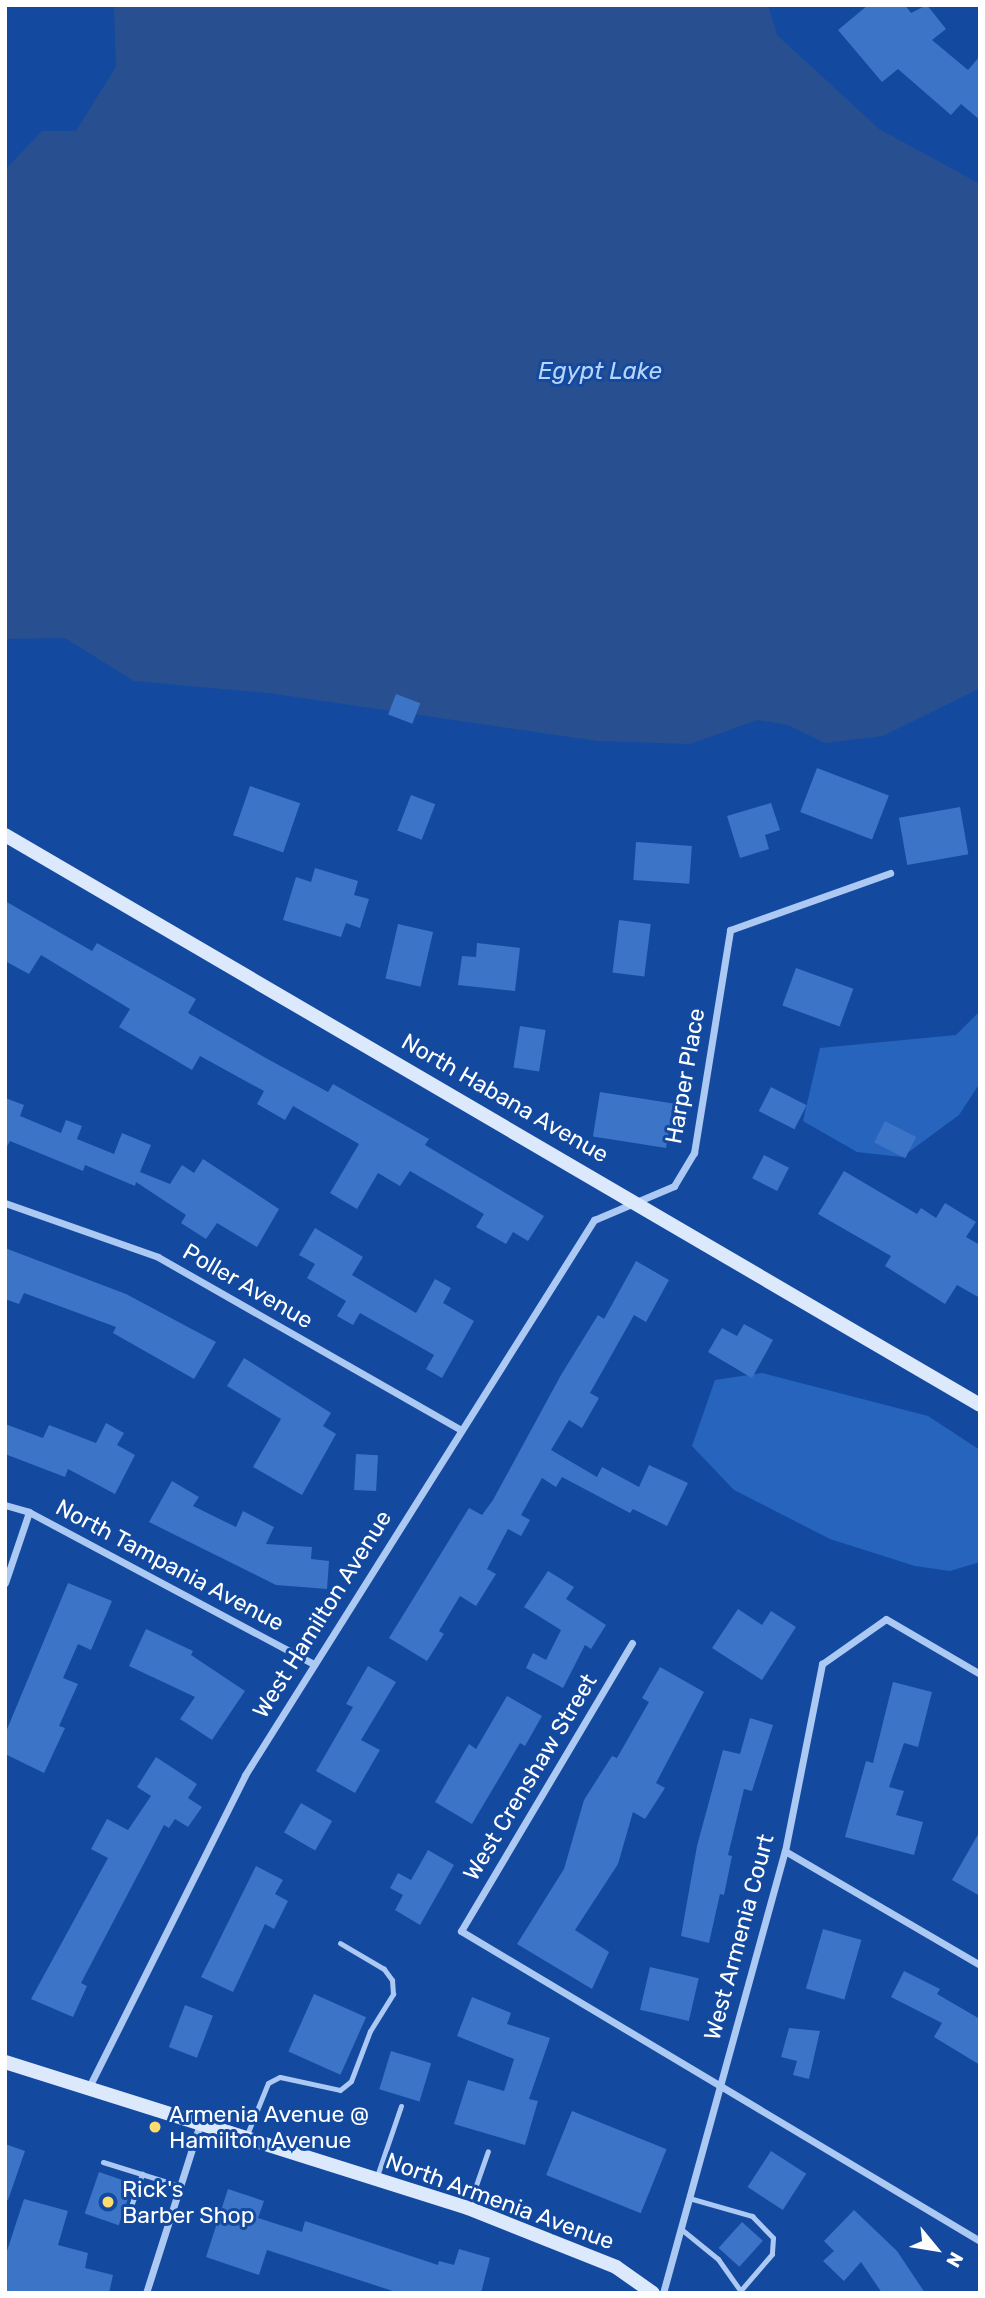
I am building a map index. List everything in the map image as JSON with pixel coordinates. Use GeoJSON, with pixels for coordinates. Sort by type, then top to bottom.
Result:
{"type":"FeatureCollection","features":[{"type":"Feature","properties":{"kind":"street","name":"North Habana Avenue"},"geometry":{"type":"LineString","coordinates":[[5,835],[637,1201],[980,1405]]}},
{"type":"Feature","properties":{"kind":"street","name":"Harper Place"},"geometry":{"type":"LineString","coordinates":[[637,1201],[674,1186],[694,1153],[730,930],[890,873]]}},
{"type":"Feature","properties":{"kind":"street","name":"West Hamilton Avenue"},"geometry":{"type":"LineString","coordinates":[[89,2087],[245,1775],[459,1429],[594,1220],[637,1201]]}},
{"type":"Feature","properties":{"kind":"street","name":"Poller Avenue"},"geometry":{"type":"LineString","coordinates":[[5,1203],[158,1257],[459,1429]]}},
{"type":"Feature","properties":{"kind":"street","name":"North Tampania Avenue"},"geometry":{"type":"LineString","coordinates":[[5,1505],[29,1512],[314,1664]]}},
{"type":"Feature","properties":{"kind":"street"},"geometry":{"type":"LineString","coordinates":[[5,1583],[29,1512]]}},
{"type":"Feature","properties":{"kind":"street","name":"West Armenia Court"},"geometry":{"type":"LineString","coordinates":[[663,2293],[785,1851],[822,1664],[886,1619],[980,1674]]}},
{"type":"Feature","properties":{"kind":"street","name":"West Crenshaw Street"},"geometry":{"type":"LineString","coordinates":[[632,1643],[461,1931],[719,2086]]}},
{"type":"Feature","properties":{"kind":"street"},"geometry":{"type":"LineString","coordinates":[[785,1851],[980,1965]]}},
{"type":"Feature","properties":{"kind":"street","name":"North Armenia Avenue"},"geometry":{"type":"LineString","coordinates":[[5,2062],[468,2208],[616,2267],[653,2293]]}},
{"type":"Feature","properties":{"kind":"street"},"geometry":{"type":"LineString","coordinates":[[719,2086],[980,2241]]}},
{"type":"Feature","properties":{"kind":"street"},"geometry":{"type":"LineString","coordinates":[[146,2293],[201,2123]]}},
{"type":"Feature","properties":{"kind":"lane"},"geometry":{"type":"LineString","coordinates":[[246,2137],[268,2083],[280,2077],[340,2090],[351,2081],[370,2031],[393,1994],[392,1980],[384,1969],[340,1943]]}},
{"type":"Feature","properties":{"kind":"lane"},"geometry":{"type":"LineString","coordinates":[[376,2179],[401,2106]]}},
{"type":"Feature","properties":{"kind":"lane"},"geometry":{"type":"LineString","coordinates":[[468,2208],[488,2151]]}},
{"type":"Feature","properties":{"kind":"lane"},"geometry":{"type":"LineString","coordinates":[[103,2162],[180,2186]]}},
{"type":"Feature","properties":{"kind":"lane"},"geometry":{"type":"LineString","coordinates":[[126,2221],[142,2174]]}},
{"type":"Feature","properties":{"kind":"lane"},"geometry":{"type":"LineString","coordinates":[[681,2229],[718,2259],[742,2291],[772,2254],[773,2238],[752,2216],[689,2198]]}},
{"type":"Feature","properties":{"kind":"shaded area"},"geometry":{"type":"Polygon","coordinates":[[[980,1011],[980,1083],[959,1115],[902,1157],[857,1152],[803,1121],[820,1048],[956,1035],[980,1011]]]}},
{"type":"Feature","properties":{"kind":"shaded area"},"geometry":{"type":"Polygon","coordinates":[[[762,1373],[928,1416],[980,1450],[980,1562],[950,1571],[915,1566],[830,1539],[734,1490],[692,1446],[715,1380],[762,1373]]]}},
{"type":"Feature","properties":{"kind":"water","name":"Egypt Lake"},"geometry":{"type":"Polygon","coordinates":[[[114,5],[768,5],[777,35],[879,129],[980,184],[980,688],[883,736],[825,743],[788,725],[757,720],[690,744],[598,741],[268,693],[134,681],[65,638],[5,639],[5,170],[42,131],[76,131],[116,67],[114,5]]]}},
{"type":"Feature","properties":{"kind":"building"},"geometry":{"type":"Polygon","coordinates":[[[868,5],[905,5],[911,13],[927,5],[946,29],[932,40],[968,70],[980,56],[980,120],[961,104],[951,115],[898,69],[882,82],[838,30],[868,5]]]}},
{"type":"Feature","properties":{"kind":"building"},"geometry":{"type":"Polygon","coordinates":[[[396,694],[420,703],[412,724],[388,715],[396,694]]]}},
{"type":"Feature","properties":{"kind":"building"},"geometry":{"type":"Polygon","coordinates":[[[817,768],[889,796],[872,839],[800,812],[817,768]]]}},
{"type":"Feature","properties":{"kind":"building"},"geometry":{"type":"Polygon","coordinates":[[[250,786],[300,803],[283,852],[233,835],[250,786]]]}},
{"type":"Feature","properties":{"kind":"building"},"geometry":{"type":"Polygon","coordinates":[[[411,795],[435,804],[422,840],[397,830],[411,795]]]}},
{"type":"Feature","properties":{"kind":"building"},"geometry":{"type":"Polygon","coordinates":[[[771,803],[780,830],[765,835],[769,849],[740,858],[727,816],[771,803]]]}},
{"type":"Feature","properties":{"kind":"building"},"geometry":{"type":"Polygon","coordinates":[[[960,807],[968,854],[907,865],[899,818],[960,807]]]}},
{"type":"Feature","properties":{"kind":"building"},"geometry":{"type":"Polygon","coordinates":[[[636,842],[692,846],[689,884],[633,880],[636,842]]]}},
{"type":"Feature","properties":{"kind":"building"},"geometry":{"type":"Polygon","coordinates":[[[315,868],[358,881],[354,895],[369,899],[360,928],[346,923],[341,937],[283,920],[296,877],[311,882],[315,868]]]}},
{"type":"Feature","properties":{"kind":"building"},"geometry":{"type":"Polygon","coordinates":[[[5,901],[92,951],[97,943],[196,999],[188,1013],[328,1092],[333,1084],[429,1139],[425,1145],[544,1216],[528,1241],[513,1232],[506,1244],[476,1227],[484,1214],[410,1171],[400,1186],[378,1173],[357,1209],[330,1193],[359,1144],[293,1106],[285,1120],[257,1104],[264,1091],[200,1056],[192,1070],[119,1027],[130,1009],[41,955],[29,974],[5,961],[5,901]]]}},
{"type":"Feature","properties":{"kind":"building"},"geometry":{"type":"Polygon","coordinates":[[[619,920],[651,924],[644,977],[613,973],[619,920]]]}},
{"type":"Feature","properties":{"kind":"building"},"geometry":{"type":"Polygon","coordinates":[[[398,924],[433,932],[420,987],[385,979],[398,924]]]}},
{"type":"Feature","properties":{"kind":"building"},"geometry":{"type":"Polygon","coordinates":[[[477,943],[520,948],[515,991],[458,985],[462,956],[476,957],[477,943]]]}},
{"type":"Feature","properties":{"kind":"building"},"geometry":{"type":"Polygon","coordinates":[[[796,968],[853,989],[840,1026],[782,1006],[796,968]]]}},
{"type":"Feature","properties":{"kind":"building"},"geometry":{"type":"Polygon","coordinates":[[[520,1026],[546,1030],[539,1072],[513,1067],[520,1026]]]}},
{"type":"Feature","properties":{"kind":"building"},"geometry":{"type":"Polygon","coordinates":[[[771,1087],[807,1105],[794,1129],[759,1111],[771,1087]]]}},
{"type":"Feature","properties":{"kind":"building"},"geometry":{"type":"Polygon","coordinates":[[[600,1092],[673,1104],[666,1148],[593,1136],[600,1092]]]}},
{"type":"Feature","properties":{"kind":"building"},"geometry":{"type":"Polygon","coordinates":[[[5,1098],[24,1105],[20,1116],[61,1133],[66,1120],[82,1126],[77,1139],[114,1154],[122,1133],[151,1145],[140,1172],[170,1184],[182,1165],[194,1173],[203,1159],[279,1209],[257,1247],[217,1223],[206,1239],[181,1223],[186,1215],[136,1182],[135,1186],[85,1165],[83,1171],[10,1141],[5,1150],[5,1098]]]}},
{"type":"Feature","properties":{"kind":"building"},"geometry":{"type":"Polygon","coordinates":[[[885,1121],[916,1137],[905,1158],[874,1142],[885,1121]]]}},
{"type":"Feature","properties":{"kind":"building"},"geometry":{"type":"Polygon","coordinates":[[[764,1155],[789,1168],[777,1191],[752,1178],[764,1155]]]}},
{"type":"Feature","properties":{"kind":"building"},"geometry":{"type":"Polygon","coordinates":[[[844,1171],[917,1214],[921,1208],[936,1218],[945,1203],[976,1222],[966,1237],[980,1245],[980,1298],[957,1285],[945,1304],[885,1266],[891,1256],[818,1214],[844,1171]]]}},
{"type":"Feature","properties":{"kind":"building"},"geometry":{"type":"Polygon","coordinates":[[[315,1228],[363,1257],[352,1275],[416,1313],[435,1279],[451,1288],[443,1303],[474,1321],[442,1378],[426,1369],[434,1355],[360,1313],[353,1325],[337,1316],[346,1301],[307,1278],[315,1264],[299,1255],[315,1228]]]}},
{"type":"Feature","properties":{"kind":"building"},"geometry":{"type":"Polygon","coordinates":[[[5,1248],[126,1294],[216,1342],[194,1379],[113,1333],[116,1327],[24,1293],[19,1304],[5,1299],[5,1248]]]}},
{"type":"Feature","properties":{"kind":"building"},"geometry":{"type":"Polygon","coordinates":[[[636,1261],[669,1280],[646,1322],[634,1315],[590,1393],[599,1398],[582,1428],[569,1420],[551,1450],[597,1477],[602,1467],[639,1487],[649,1465],[688,1483],[667,1526],[633,1509],[630,1513],[562,1477],[556,1487],[542,1478],[521,1515],[530,1520],[521,1536],[508,1529],[487,1569],[496,1574],[476,1606],[460,1596],[439,1631],[444,1634],[427,1661],[389,1638],[469,1508],[482,1515],[493,1500],[561,1375],[598,1315],[604,1319],[636,1261]]]}},
{"type":"Feature","properties":{"kind":"building"},"geometry":{"type":"Polygon","coordinates":[[[744,1324],[773,1340],[752,1378],[708,1352],[722,1328],[737,1336],[744,1324]]]}},
{"type":"Feature","properties":{"kind":"building"},"geometry":{"type":"Polygon","coordinates":[[[244,1358],[331,1413],[323,1426],[336,1434],[302,1495],[253,1467],[281,1419],[227,1386],[244,1358]]]}},
{"type":"Feature","properties":{"kind":"building"},"geometry":{"type":"Polygon","coordinates":[[[106,1423],[124,1433],[117,1445],[135,1455],[115,1494],[68,1469],[65,1477],[5,1454],[5,1424],[43,1438],[49,1425],[96,1443],[106,1423]]]}},
{"type":"Feature","properties":{"kind":"building"},"geometry":{"type":"Polygon","coordinates":[[[356,1454],[378,1455],[376,1491],[354,1490],[356,1454]]]}},
{"type":"Feature","properties":{"kind":"building"},"geometry":{"type":"Polygon","coordinates":[[[172,1481],[199,1497],[193,1506],[236,1527],[243,1511],[274,1527],[266,1544],[312,1547],[311,1559],[329,1561],[327,1589],[276,1585],[149,1522],[172,1481]]]}},
{"type":"Feature","properties":{"kind":"building"},"geometry":{"type":"Polygon","coordinates":[[[548,1571],[574,1587],[566,1599],[606,1625],[591,1649],[585,1645],[563,1688],[526,1668],[533,1653],[546,1660],[561,1630],[524,1607],[548,1571]]]}},
{"type":"Feature","properties":{"kind":"building"},"geometry":{"type":"Polygon","coordinates":[[[68,1583],[112,1601],[91,1650],[78,1644],[63,1678],[78,1684],[59,1726],[65,1728],[44,1773],[5,1754],[5,1734],[68,1583]]]}},
{"type":"Feature","properties":{"kind":"building"},"geometry":{"type":"Polygon","coordinates":[[[738,1609],[762,1625],[771,1611],[796,1627],[762,1680],[712,1648],[738,1609]]]}},
{"type":"Feature","properties":{"kind":"building"},"geometry":{"type":"Polygon","coordinates":[[[146,1629],[193,1651],[191,1655],[245,1691],[212,1740],[180,1719],[195,1697],[129,1666],[146,1629]]]}},
{"type":"Feature","properties":{"kind":"building"},"geometry":{"type":"Polygon","coordinates":[[[368,1666],[396,1682],[361,1740],[380,1750],[355,1793],[316,1771],[353,1707],[346,1704],[368,1666]]]}},
{"type":"Feature","properties":{"kind":"building"},"geometry":{"type":"Polygon","coordinates":[[[660,1667],[704,1692],[656,1783],[665,1788],[645,1819],[633,1812],[618,1864],[575,1930],[609,1952],[592,1989],[517,1944],[564,1869],[584,1800],[612,1756],[617,1758],[649,1702],[642,1698],[660,1667]]]}},
{"type":"Feature","properties":{"kind":"building"},"geometry":{"type":"Polygon","coordinates":[[[893,1682],[932,1692],[918,1747],[904,1743],[889,1787],[904,1791],[896,1815],[923,1822],[914,1855],[845,1837],[866,1761],[873,1763],[893,1682]]]}},
{"type":"Feature","properties":{"kind":"building"},"geometry":{"type":"Polygon","coordinates":[[[507,1696],[542,1716],[525,1746],[520,1743],[472,1824],[435,1802],[469,1744],[476,1749],[507,1696]]]}},
{"type":"Feature","properties":{"kind":"building"},"geometry":{"type":"Polygon","coordinates":[[[750,1718],[773,1725],[752,1791],[744,1789],[728,1855],[732,1856],[724,1895],[720,1894],[709,1943],[681,1936],[697,1846],[723,1750],[740,1754],[750,1718]]]}},
{"type":"Feature","properties":{"kind":"building"},"geometry":{"type":"Polygon","coordinates":[[[156,1757],[197,1784],[188,1798],[202,1807],[188,1827],[175,1819],[169,1828],[164,1825],[81,1983],[87,1986],[73,2017],[31,1999],[108,1858],[91,1849],[107,1819],[128,1830],[151,1796],[137,1787],[156,1757]]]}},
{"type":"Feature","properties":{"kind":"building"},"geometry":{"type":"Polygon","coordinates":[[[301,1803],[332,1821],[315,1850],[284,1832],[301,1803]]]}},
{"type":"Feature","properties":{"kind":"building"},"geometry":{"type":"Polygon","coordinates":[[[980,1831],[980,1896],[952,1880],[980,1831]]]}},
{"type":"Feature","properties":{"kind":"building"},"geometry":{"type":"Polygon","coordinates":[[[428,1850],[454,1865],[420,1925],[395,1910],[403,1895],[390,1888],[398,1873],[411,1880],[428,1850]]]}},
{"type":"Feature","properties":{"kind":"building"},"geometry":{"type":"Polygon","coordinates":[[[256,1866],[283,1880],[275,1894],[288,1901],[274,1929],[265,1924],[233,1992],[201,1977],[256,1866]]]}},
{"type":"Feature","properties":{"kind":"building"},"geometry":{"type":"Polygon","coordinates":[[[823,1929],[861,1940],[844,2000],[806,1989],[823,1929]]]}},
{"type":"Feature","properties":{"kind":"building"},"geometry":{"type":"Polygon","coordinates":[[[650,1967],[699,1978],[689,2021],[640,2010],[650,1967]]]}},
{"type":"Feature","properties":{"kind":"building"},"geometry":{"type":"Polygon","coordinates":[[[904,1971],[940,1989],[937,1994],[980,2019],[980,2065],[934,2037],[942,2023],[891,1997],[904,1971]]]}},
{"type":"Feature","properties":{"kind":"building"},"geometry":{"type":"Polygon","coordinates":[[[314,1994],[366,2017],[340,2075],[288,2052],[314,1994]]]}},
{"type":"Feature","properties":{"kind":"building"},"geometry":{"type":"Polygon","coordinates":[[[472,1997],[511,2013],[507,2024],[550,2038],[529,2099],[538,2101],[525,2145],[454,2124],[468,2080],[504,2091],[514,2059],[457,2036],[472,1997]]]}},
{"type":"Feature","properties":{"kind":"building"},"geometry":{"type":"Polygon","coordinates":[[[185,2005],[213,2016],[197,2058],[169,2047],[185,2005]]]}},
{"type":"Feature","properties":{"kind":"building"},"geometry":{"type":"Polygon","coordinates":[[[789,2028],[820,2031],[809,2079],[793,2075],[797,2061],[781,2057],[789,2028]]]}},
{"type":"Feature","properties":{"kind":"building"},"geometry":{"type":"Polygon","coordinates":[[[391,2051],[431,2063],[419,2102],[379,2089],[391,2051]]]}},
{"type":"Feature","properties":{"kind":"building"},"geometry":{"type":"Polygon","coordinates":[[[572,2111],[667,2149],[641,2213],[546,2175],[572,2111]]]}},
{"type":"Feature","properties":{"kind":"building"},"geometry":{"type":"Polygon","coordinates":[[[5,2144],[25,2151],[8,2200],[5,2200],[5,2144]]]}},
{"type":"Feature","properties":{"kind":"building"},"geometry":{"type":"Polygon","coordinates":[[[771,2151],[806,2174],[783,2210],[748,2187],[771,2151]]]}},
{"type":"Feature","properties":{"kind":"building"},"geometry":{"type":"Polygon","coordinates":[[[99,2172],[133,2184],[119,2225],[85,2214],[99,2172]]]}},
{"type":"Feature","properties":{"kind":"building"},"geometry":{"type":"Polygon","coordinates":[[[228,2189],[264,2201],[258,2218],[302,2232],[305,2221],[438,2265],[439,2261],[454,2265],[459,2249],[490,2258],[481,2293],[399,2293],[267,2250],[259,2275],[206,2257],[228,2189]]]}},
{"type":"Feature","properties":{"kind":"building"},"geometry":{"type":"Polygon","coordinates":[[[24,2199],[68,2211],[58,2245],[88,2253],[85,2268],[113,2275],[109,2293],[5,2293],[5,2257],[24,2199]]]}},
{"type":"Feature","properties":{"kind":"building"},"geometry":{"type":"Polygon","coordinates":[[[854,2210],[897,2251],[925,2293],[882,2293],[861,2262],[844,2281],[823,2261],[834,2251],[824,2241],[854,2210]]]}},
{"type":"Feature","properties":{"kind":"building"},"geometry":{"type":"Polygon","coordinates":[[[742,2222],[763,2241],[739,2267],[719,2248],[742,2222]]]}},
{"type":"Feature","properties":{"kind":"place","name":"Armenia Avenue @ Hamilton Avenue"},"geometry":{"type":"Point","coordinates":[155,2127]}},
{"type":"Feature","properties":{"kind":"place","name":"Rick's Barber Shop"},"geometry":{"type":"Point","coordinates":[108,2202]}}]}
